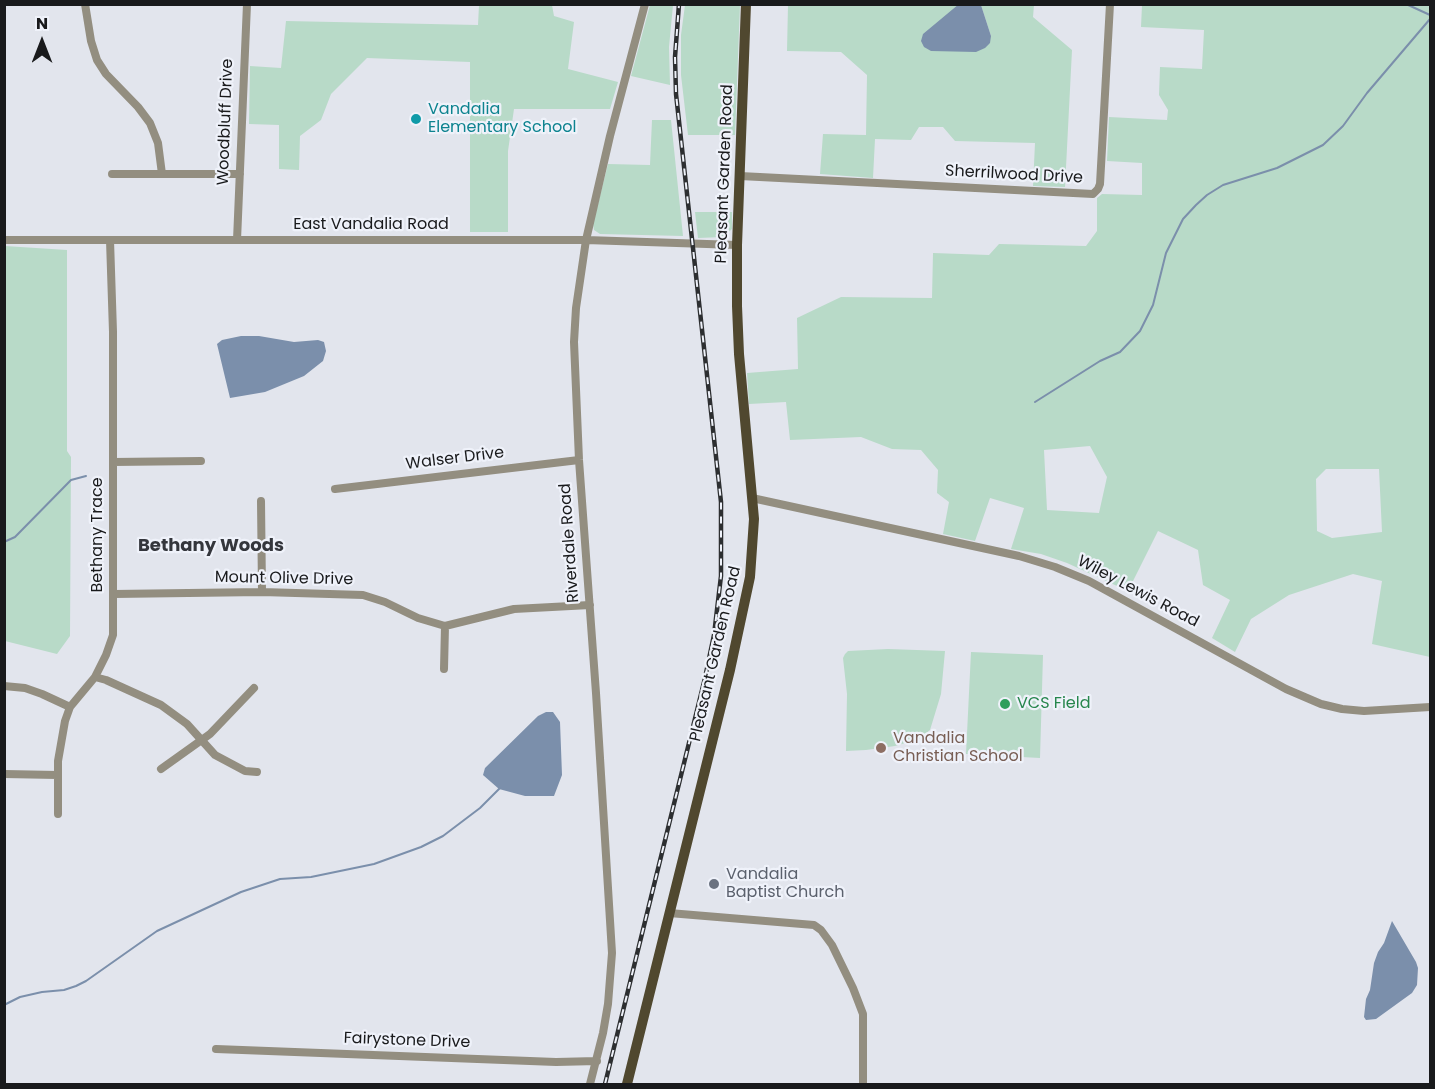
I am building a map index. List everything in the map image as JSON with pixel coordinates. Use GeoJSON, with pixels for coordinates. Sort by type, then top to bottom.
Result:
{"type":"FeatureCollection","features":[{"type":"Feature","properties":{"kind":"main road","name":"Pleasant Garden Road"},"geometry":{"type":"LineString","coordinates":[[627,1084],[746,600],[753,554],[752,498],[739,354],[737,245],[746,4]]}},
{"type":"Feature","properties":{"kind":"street"},"geometry":{"type":"LineString","coordinates":[[85,4],[91,41],[98,60],[106,74],[150,123],[158,143],[162,174]]}},
{"type":"Feature","properties":{"kind":"street","name":"Woodbluff Drive"},"geometry":{"type":"LineString","coordinates":[[237,240],[247,4]]}},
{"type":"Feature","properties":{"kind":"street","name":"Riverdale Road"},"geometry":{"type":"LineString","coordinates":[[590,1084],[608,1004],[612,953],[579,459],[574,342],[576,308],[586,240],[610,136],[645,4]]}},
{"type":"Feature","properties":{"kind":"street","name":"Sherrilwood Drive"},"geometry":{"type":"LineString","coordinates":[[740,176],[1093,194],[1100,184],[1110,4]]}},
{"type":"Feature","properties":{"kind":"street"},"geometry":{"type":"LineString","coordinates":[[112,174],[240,174]]}},
{"type":"Feature","properties":{"kind":"street","name":"East Vandalia Road"},"geometry":{"type":"LineString","coordinates":[[4,240],[586,240],[737,245]]}},
{"type":"Feature","properties":{"kind":"street","name":"Bethany Trace"},"geometry":{"type":"LineString","coordinates":[[58,814],[57,775],[61,737],[69,707],[95,677],[113,635],[113,332],[110,240]]}},
{"type":"Feature","properties":{"kind":"street","name":"Walser Drive"},"geometry":{"type":"LineString","coordinates":[[335,489],[579,459]]}},
{"type":"Feature","properties":{"kind":"street"},"geometry":{"type":"LineString","coordinates":[[113,462],[201,461]]}},
{"type":"Feature","properties":{"kind":"street","name":"Wiley Lewis Road"},"geometry":{"type":"LineString","coordinates":[[752,498],[1019,556],[1055,567],[1089,581],[1286,689],[1321,704],[1364,711],[1431,707]]}},
{"type":"Feature","properties":{"kind":"street"},"geometry":{"type":"LineString","coordinates":[[261,501],[262,592]]}},
{"type":"Feature","properties":{"kind":"street","name":"Mount Olive Drive"},"geometry":{"type":"LineString","coordinates":[[114,594],[262,592],[363,595],[385,602],[418,618],[445,626]]}},
{"type":"Feature","properties":{"kind":"street"},"geometry":{"type":"LineString","coordinates":[[444,669],[445,626],[514,609],[590,605]]}},
{"type":"Feature","properties":{"kind":"street"},"geometry":{"type":"LineString","coordinates":[[95,677],[161,705],[187,724],[201,741],[226,762],[245,771],[257,772]]}},
{"type":"Feature","properties":{"kind":"street"},"geometry":{"type":"LineString","coordinates":[[4,686],[25,688],[69,707]]}},
{"type":"Feature","properties":{"kind":"street"},"geometry":{"type":"LineString","coordinates":[[161,769],[201,741],[254,688]]}},
{"type":"Feature","properties":{"kind":"street"},"geometry":{"type":"LineString","coordinates":[[4,774],[57,775]]}},
{"type":"Feature","properties":{"kind":"street"},"geometry":{"type":"LineString","coordinates":[[669,914],[814,925],[819,928],[832,945],[853,987],[863,1014],[863,1084]]}},
{"type":"Feature","properties":{"kind":"street","name":"Fairystone Drive"},"geometry":{"type":"LineString","coordinates":[[216,1049],[556,1062],[597,1061]]}},
{"type":"Feature","properties":{"kind":"green space"},"geometry":{"type":"Polygon","coordinates":[[[479,5],[552,5],[554,16],[574,22],[568,69],[618,82],[610,109],[514,109],[508,151],[508,232],[470,232],[470,62],[367,58],[331,94],[321,120],[300,136],[299,170],[279,169],[279,125],[249,124],[250,66],[281,68],[286,21],[478,25],[479,5]]]}},
{"type":"Feature","properties":{"kind":"green space"},"geometry":{"type":"Polygon","coordinates":[[[650,5],[673,5],[669,47],[670,85],[631,76],[650,5]]]}},
{"type":"Feature","properties":{"kind":"green space"},"geometry":{"type":"Polygon","coordinates":[[[685,5],[740,5],[735,135],[688,135],[681,75],[681,35],[685,5]]]}},
{"type":"Feature","properties":{"kind":"green space"},"geometry":{"type":"Polygon","coordinates":[[[788,5],[959,5],[949,14],[991,36],[981,5],[1034,5],[1033,17],[1072,50],[1065,187],[1033,186],[1035,143],[955,141],[943,127],[919,127],[911,140],[875,139],[873,178],[820,174],[823,134],[866,135],[867,75],[841,52],[787,51],[788,5]]]}},
{"type":"Feature","properties":{"kind":"green space"},"geometry":{"type":"Polygon","coordinates":[[[1142,5],[1430,5],[1430,657],[1372,644],[1382,581],[1353,574],[1289,595],[1251,619],[1235,652],[1212,638],[1230,600],[1203,585],[1198,550],[1158,531],[1128,591],[1067,563],[1041,554],[1011,549],[1024,508],[990,498],[975,541],[943,534],[949,502],[937,493],[938,470],[921,450],[892,449],[861,437],[790,440],[786,402],[749,404],[747,373],[798,369],[797,318],[841,297],[932,298],[933,253],[989,255],[999,244],[1086,246],[1097,231],[1097,198],[1102,194],[1142,195],[1142,163],[1107,161],[1109,117],[1167,120],[1168,110],[1159,95],[1160,67],[1202,69],[1204,30],[1141,27],[1142,5]],[[1090,446],[1044,450],[1047,510],[1099,513],[1107,477],[1090,446]],[[1326,469],[1316,479],[1317,531],[1332,538],[1382,532],[1379,469],[1326,469]]]}},
{"type":"Feature","properties":{"kind":"green space"},"geometry":{"type":"Polygon","coordinates":[[[652,120],[671,120],[683,236],[600,234],[594,230],[593,224],[608,164],[650,165],[652,120]]]}},
{"type":"Feature","properties":{"kind":"green space"},"geometry":{"type":"Polygon","coordinates":[[[695,212],[732,212],[732,229],[723,237],[698,238],[695,212]]]}},
{"type":"Feature","properties":{"kind":"green space"},"geometry":{"type":"Polygon","coordinates":[[[5,246],[67,250],[67,451],[71,457],[70,636],[57,654],[5,641],[5,246]]]}},
{"type":"Feature","properties":{"kind":"green space"},"geometry":{"type":"Polygon","coordinates":[[[888,649],[945,651],[941,694],[930,730],[919,739],[895,746],[846,751],[847,694],[843,658],[848,651],[888,649]]]}},
{"type":"Feature","properties":{"kind":"green space","name":"VCS Field"},"geometry":{"type":"Polygon","coordinates":[[[971,652],[1043,655],[1040,758],[966,754],[971,652]]]}},
{"type":"Feature","properties":{"kind":"water"},"geometry":{"type":"Polygon","coordinates":[[[959,4],[981,5],[991,36],[990,43],[976,52],[931,51],[924,47],[921,41],[923,34],[959,4]]]}},
{"type":"Feature","properties":{"kind":"water"},"geometry":{"type":"Polygon","coordinates":[[[241,336],[259,336],[294,342],[318,340],[324,342],[326,351],[323,361],[304,376],[265,392],[230,398],[217,344],[222,340],[241,336]]]}},
{"type":"Feature","properties":{"kind":"water"},"geometry":{"type":"Polygon","coordinates":[[[546,712],[553,712],[560,722],[562,775],[554,796],[525,796],[499,789],[483,775],[485,768],[538,716],[546,712]]]}},
{"type":"Feature","properties":{"kind":"water"},"geometry":{"type":"Polygon","coordinates":[[[1392,921],[1416,962],[1417,985],[1412,993],[1376,1019],[1366,1020],[1364,1017],[1366,999],[1370,990],[1374,963],[1392,921]]]}},
{"type":"Feature","properties":{"kind":"waterway"},"geometry":{"type":"LineString","coordinates":[[1406,4],[1430,15]]}},
{"type":"Feature","properties":{"kind":"waterway"},"geometry":{"type":"LineString","coordinates":[[1035,402],[1100,361],[1120,352],[1140,331],[1153,305],[1166,253],[1183,219],[1196,205],[1223,185],[1277,168],[1323,145],[1343,126],[1367,93],[1430,19]]}},
{"type":"Feature","properties":{"kind":"waterway"},"geometry":{"type":"LineString","coordinates":[[4,542],[15,537],[71,480],[86,476]]}},
{"type":"Feature","properties":{"kind":"waterway"},"geometry":{"type":"LineString","coordinates":[[4,1005],[20,997],[76,986],[157,931],[241,892],[280,879],[311,877],[374,864],[421,847],[443,836],[480,808],[500,788]]}},
{"type":"Feature","properties":{"kind":"railway"},"geometry":{"type":"LineString","coordinates":[[605,1084],[705,678],[714,635],[721,576],[721,502],[676,94],[675,57],[679,4]]}},
{"type":"Feature","properties":{"kind":"place","name":"Vandalia Elementary School"},"geometry":{"type":"Point","coordinates":[416,119]}},
{"type":"Feature","properties":{"kind":"place","name":"VCS Field"},"geometry":{"type":"Point","coordinates":[1005,704]}},
{"type":"Feature","properties":{"kind":"place","name":"Vandalia Christian School"},"geometry":{"type":"Point","coordinates":[881,748]}},
{"type":"Feature","properties":{"kind":"place","name":"Vandalia Baptist Church"},"geometry":{"type":"Point","coordinates":[714,884]}},
{"type":"Feature","properties":{"kind":"district","name":"Bethany Woods"},"geometry":{"type":"Point","coordinates":[211,546]}}]}
